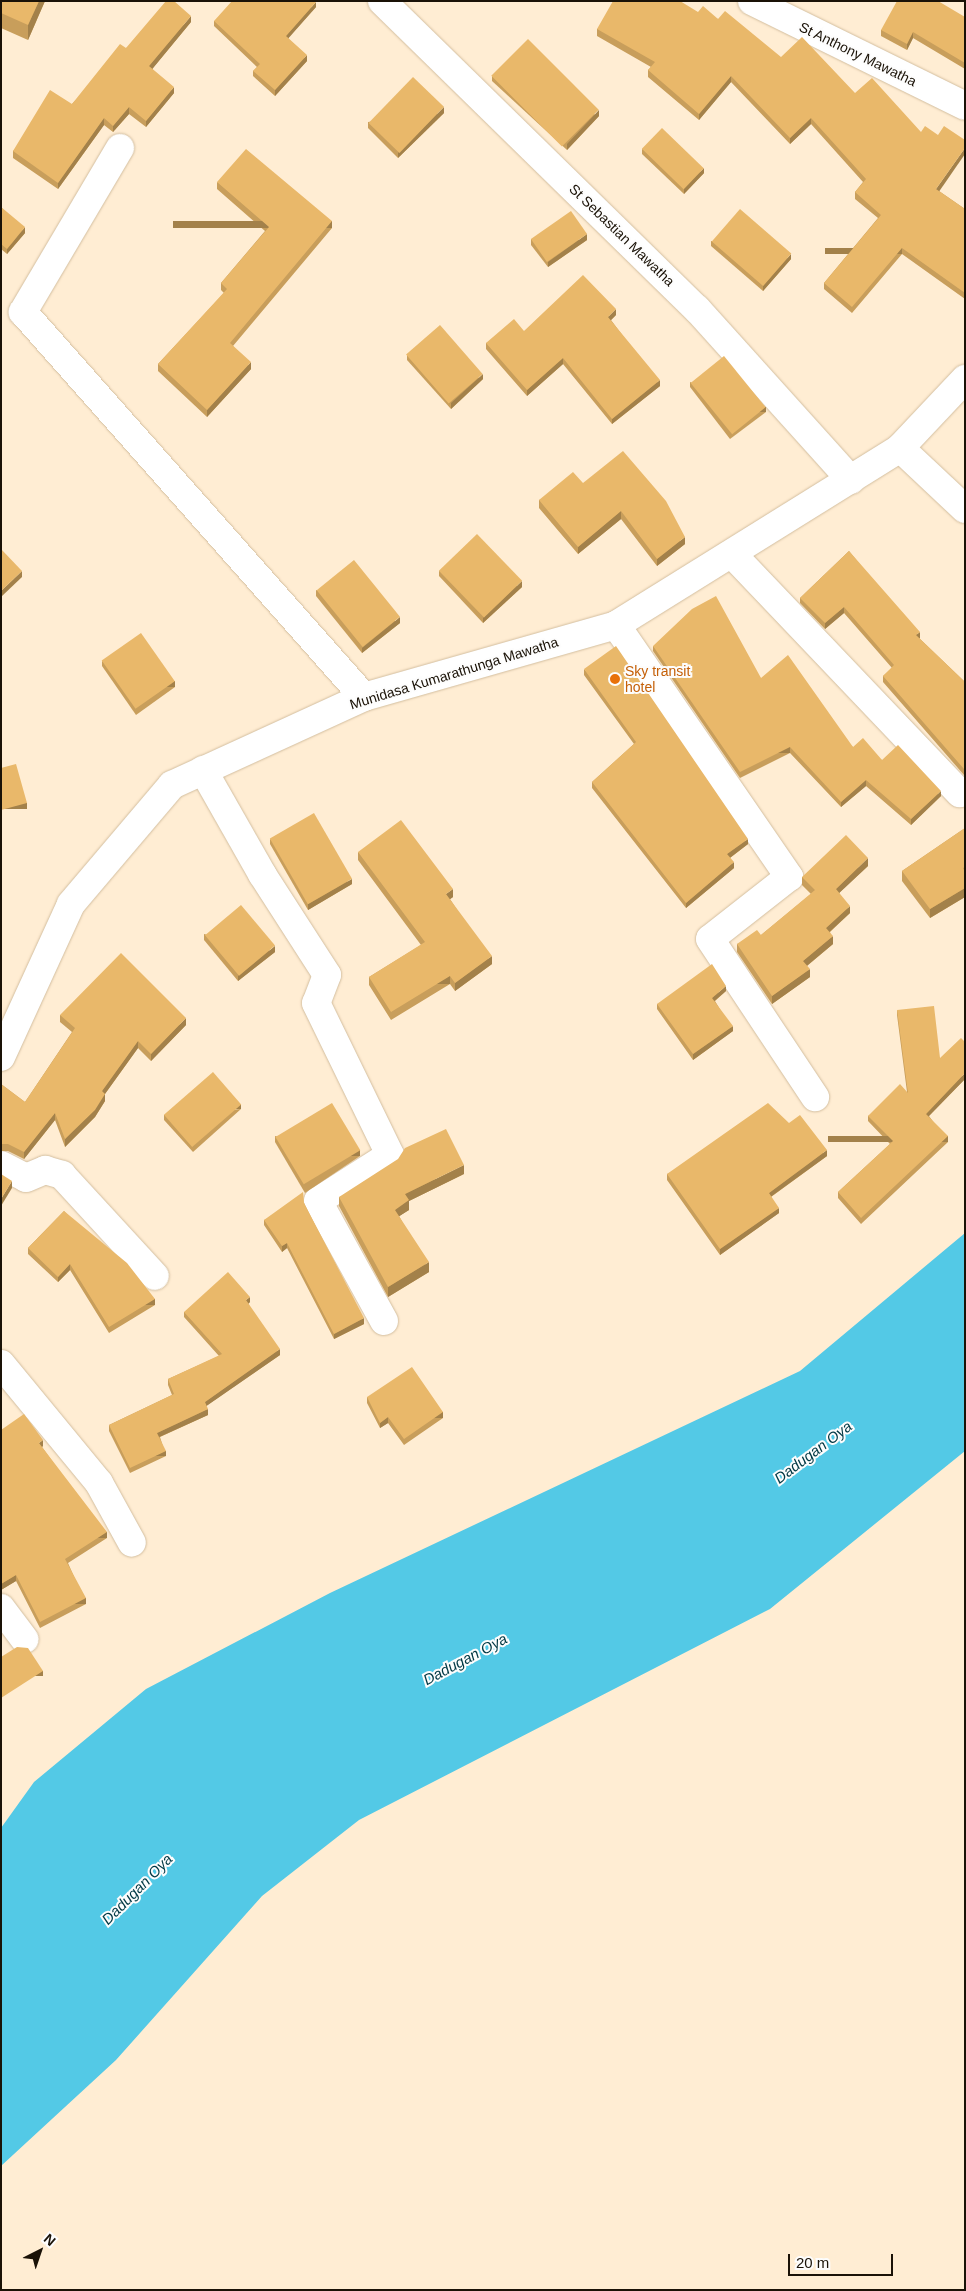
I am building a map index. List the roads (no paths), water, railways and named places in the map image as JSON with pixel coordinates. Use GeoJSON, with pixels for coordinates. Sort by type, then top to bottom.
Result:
{"type":"FeatureCollection","features":[{"type":"Feature","properties":{"kind":"street","name":"St Sebastian Mawatha"},"geometry":{"type":"LineString","coordinates":[[382,1],[698,308],[851,480]]}},
{"type":"Feature","properties":{"kind":"street","name":"St Anthony Mawatha"},"geometry":{"type":"LineString","coordinates":[[752,1],[965,106]]}},
{"type":"Feature","properties":{"kind":"street"},"geometry":{"type":"LineString","coordinates":[[120,148],[23,312],[364,697]]}},
{"type":"Feature","properties":{"kind":"street","name":"Munidasa Kumarathunga Mawatha"},"geometry":{"type":"LineString","coordinates":[[1,1057],[71,904],[172,785],[364,697],[616,625],[733,554],[900,448],[965,379]]}},
{"type":"Feature","properties":{"kind":"street"},"geometry":{"type":"LineString","coordinates":[[900,448],[965,509]]}},
{"type":"Feature","properties":{"kind":"street"},"geometry":{"type":"LineString","coordinates":[[733,554],[960,793]]}},
{"type":"Feature","properties":{"kind":"street"},"geometry":{"type":"LineString","coordinates":[[616,625],[789,877],[710,939],[816,1097]]}},
{"type":"Feature","properties":{"kind":"street"},"geometry":{"type":"LineString","coordinates":[[203,770],[262,874],[327,975],[316,1003],[390,1155],[318,1201],[384,1322]]}},
{"type":"Feature","properties":{"kind":"street"},"geometry":{"type":"LineString","coordinates":[[1,1165],[26,1178],[45,1170],[62,1175],[155,1276]]}},
{"type":"Feature","properties":{"kind":"street"},"geometry":{"type":"LineString","coordinates":[[1,1364],[99,1483],[132,1543]]}},
{"type":"Feature","properties":{"kind":"street"},"geometry":{"type":"LineString","coordinates":[[1,1608],[24,1639]]}},
{"type":"Feature","properties":{"kind":"water","name":"Dadugan Oya"},"geometry":{"type":"Polygon","coordinates":[[[965,1233],[965,1451],[770,1609],[359,1820],[262,1896],[116,2060],[1,2166],[1,1828],[34,1782],[146,1689],[330,1593],[800,1371],[965,1233]]]}},
{"type":"Feature","properties":{"kind":"place","name":"Sky transit hotel"},"geometry":{"type":"Point","coordinates":[615,679]}}]}
